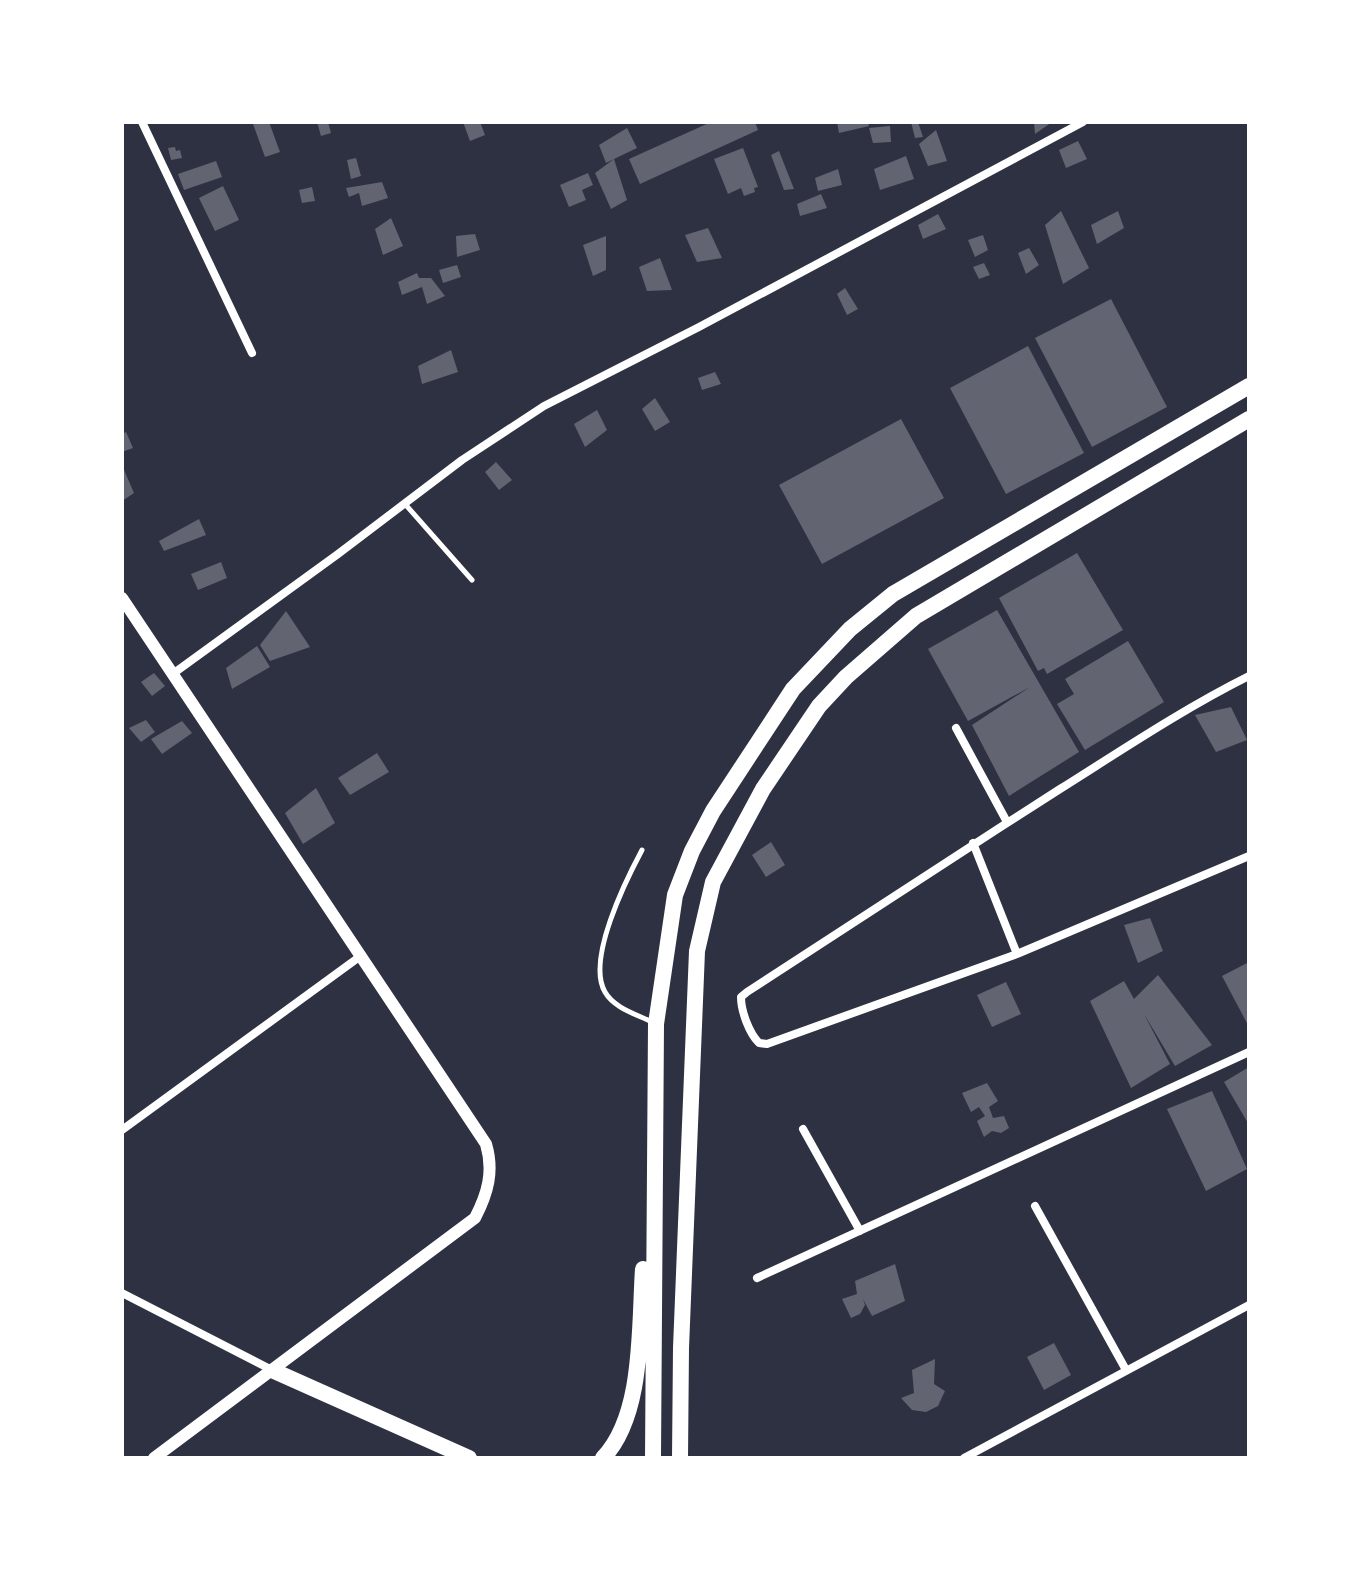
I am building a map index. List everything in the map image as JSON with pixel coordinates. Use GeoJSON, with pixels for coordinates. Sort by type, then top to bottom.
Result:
{"type":"FeatureCollection","features":[{"type":"Feature","properties":{"kind":"highway"},"geometry":{"type":"LineString","coordinates":[[653,1458],[656,1024],[675,895],[692,851],[713,811],[793,689],[850,629],[893,594],[1249,386]]}},
{"type":"Feature","properties":{"kind":"highway"},"geometry":{"type":"LineString","coordinates":[[680,1458],[681,1348],[697,951],[713,882],[763,789],[819,706],[846,677],[916,616],[1249,419]]}},
{"type":"Feature","properties":{"kind":"highway"},"geometry":{"type":"LineString","coordinates":[[603,1458],[623,1429],[633,1397],[653,1148]]}},
{"type":"Feature","properties":{"kind":"highway"},"geometry":{"type":"LineString","coordinates":[[681,1348],[692,1458]]}},
{"type":"Feature","properties":{"kind":"highway"},"geometry":{"type":"LineString","coordinates":[[274,1371],[469,1458]]}},
{"type":"Feature","properties":{"kind":"street"},"geometry":{"type":"LineString","coordinates":[[142,122],[252,353]]}},
{"type":"Feature","properties":{"kind":"street"},"geometry":{"type":"LineString","coordinates":[[174,673],[462,460],[544,406],[1083,122]]}},
{"type":"Feature","properties":{"kind":"street"},"geometry":{"type":"LineString","coordinates":[[122,598],[486,1144],[491,1161],[484,1201],[475,1218],[154,1458]]}},
{"type":"Feature","properties":{"kind":"street"},"geometry":{"type":"LineString","coordinates":[[1249,676],[1200,702],[973,843],[741,997],[741,1004],[754,1038],[759,1043],[767,1044],[1017,954],[1249,856]]}},
{"type":"Feature","properties":{"kind":"street"},"geometry":{"type":"LineString","coordinates":[[956,728],[1007,822]]}},
{"type":"Feature","properties":{"kind":"street"},"geometry":{"type":"LineString","coordinates":[[973,843],[1017,954]]}},
{"type":"Feature","properties":{"kind":"street"},"geometry":{"type":"LineString","coordinates":[[122,1130],[362,955]]}},
{"type":"Feature","properties":{"kind":"street"},"geometry":{"type":"LineString","coordinates":[[757,1278],[1249,1052]]}},
{"type":"Feature","properties":{"kind":"street"},"geometry":{"type":"LineString","coordinates":[[803,1129],[860,1231]]}},
{"type":"Feature","properties":{"kind":"street"},"geometry":{"type":"LineString","coordinates":[[1035,1206],[1126,1370]]}},
{"type":"Feature","properties":{"kind":"street"},"geometry":{"type":"LineString","coordinates":[[122,1293],[274,1371]]}},
{"type":"Feature","properties":{"kind":"street"},"geometry":{"type":"LineString","coordinates":[[964,1458],[1249,1305]]}},
{"type":"Feature","properties":{"kind":"lane"},"geometry":{"type":"LineString","coordinates":[[405,504],[472,580]]}},
{"type":"Feature","properties":{"kind":"lane"},"geometry":{"type":"LineString","coordinates":[[642,850],[624,883],[607,929],[599,972],[604,991],[616,1004],[656,1024]]}},
{"type":"Feature","properties":{"kind":"building"},"geometry":{"type":"Polygon","coordinates":[[[269,122],[280,152],[265,157],[253,124],[269,122]]]}},
{"type":"Feature","properties":{"kind":"building"},"geometry":{"type":"Polygon","coordinates":[[[317,122],[328,122],[331,133],[321,136],[317,122]]]}},
{"type":"Feature","properties":{"kind":"building"},"geometry":{"type":"Polygon","coordinates":[[[463,122],[480,122],[485,135],[470,141],[463,122]]]}},
{"type":"Feature","properties":{"kind":"building"},"geometry":{"type":"Polygon","coordinates":[[[711,122],[755,122],[758,130],[640,184],[629,159],[711,122]]]}},
{"type":"Feature","properties":{"kind":"building"},"geometry":{"type":"Polygon","coordinates":[[[837,122],[868,122],[869,126],[839,133],[837,122]]]}},
{"type":"Feature","properties":{"kind":"building"},"geometry":{"type":"Polygon","coordinates":[[[911,122],[918,122],[923,137],[915,138],[911,122]]]}},
{"type":"Feature","properties":{"kind":"building"},"geometry":{"type":"Polygon","coordinates":[[[1034,122],[1052,122],[1035,134],[1034,122]]]}},
{"type":"Feature","properties":{"kind":"building"},"geometry":{"type":"Polygon","coordinates":[[[890,126],[891,142],[873,143],[869,128],[890,126]]]}},
{"type":"Feature","properties":{"kind":"building"},"geometry":{"type":"Polygon","coordinates":[[[627,128],[637,148],[606,163],[599,145],[627,128]]]}},
{"type":"Feature","properties":{"kind":"building"},"geometry":{"type":"Polygon","coordinates":[[[936,130],[947,161],[928,166],[919,144],[936,130]]]}},
{"type":"Feature","properties":{"kind":"building"},"geometry":{"type":"Polygon","coordinates":[[[1078,141],[1087,159],[1066,168],[1059,150],[1078,141]]]}},
{"type":"Feature","properties":{"kind":"building"},"geometry":{"type":"Polygon","coordinates":[[[175,147],[176,151],[180,150],[182,158],[171,160],[168,148],[175,147]]]}},
{"type":"Feature","properties":{"kind":"building"},"geometry":{"type":"Polygon","coordinates":[[[743,148],[758,187],[754,188],[755,192],[744,196],[741,188],[728,194],[714,159],[743,148]]]}},
{"type":"Feature","properties":{"kind":"building"},"geometry":{"type":"Polygon","coordinates":[[[779,151],[794,189],[784,190],[771,155],[779,151]]]}},
{"type":"Feature","properties":{"kind":"building"},"geometry":{"type":"Polygon","coordinates":[[[906,156],[914,179],[880,190],[874,169],[906,156]]]}},
{"type":"Feature","properties":{"kind":"building"},"geometry":{"type":"Polygon","coordinates":[[[356,158],[361,176],[351,179],[347,160],[356,158]]]}},
{"type":"Feature","properties":{"kind":"building"},"geometry":{"type":"Polygon","coordinates":[[[614,159],[627,200],[611,209],[595,173],[614,159]]]}},
{"type":"Feature","properties":{"kind":"building"},"geometry":{"type":"Polygon","coordinates":[[[216,161],[222,177],[184,190],[178,174],[216,161]]]}},
{"type":"Feature","properties":{"kind":"building"},"geometry":{"type":"Polygon","coordinates":[[[838,169],[842,185],[818,191],[815,178],[838,169]]]}},
{"type":"Feature","properties":{"kind":"building"},"geometry":{"type":"Polygon","coordinates":[[[588,173],[593,185],[582,190],[586,200],[569,207],[560,185],[588,173]]]}},
{"type":"Feature","properties":{"kind":"building"},"geometry":{"type":"Polygon","coordinates":[[[382,182],[388,198],[362,206],[359,193],[349,197],[346,188],[382,182]]]}},
{"type":"Feature","properties":{"kind":"building"},"geometry":{"type":"Polygon","coordinates":[[[223,186],[239,220],[215,231],[199,198],[223,186]]]}},
{"type":"Feature","properties":{"kind":"building"},"geometry":{"type":"Polygon","coordinates":[[[312,187],[315,201],[302,203],[299,190],[312,187]]]}},
{"type":"Feature","properties":{"kind":"building"},"geometry":{"type":"Polygon","coordinates":[[[821,194],[827,208],[800,216],[797,204],[821,194]]]}},
{"type":"Feature","properties":{"kind":"building"},"geometry":{"type":"Polygon","coordinates":[[[1061,211],[1089,268],[1063,284],[1045,225],[1061,211]]]}},
{"type":"Feature","properties":{"kind":"building"},"geometry":{"type":"Polygon","coordinates":[[[1118,211],[1124,228],[1097,244],[1091,225],[1118,211]]]}},
{"type":"Feature","properties":{"kind":"building"},"geometry":{"type":"Polygon","coordinates":[[[938,214],[946,229],[923,239],[918,225],[938,214]]]}},
{"type":"Feature","properties":{"kind":"building"},"geometry":{"type":"Polygon","coordinates":[[[391,218],[403,246],[383,255],[375,229],[391,218]]]}},
{"type":"Feature","properties":{"kind":"building"},"geometry":{"type":"Polygon","coordinates":[[[708,228],[722,258],[697,262],[685,235],[708,228]]]}},
{"type":"Feature","properties":{"kind":"building"},"geometry":{"type":"Polygon","coordinates":[[[475,234],[480,250],[457,257],[456,236],[475,234]]]}},
{"type":"Feature","properties":{"kind":"building"},"geometry":{"type":"Polygon","coordinates":[[[983,235],[988,250],[975,257],[968,240],[983,235]]]}},
{"type":"Feature","properties":{"kind":"building"},"geometry":{"type":"Polygon","coordinates":[[[606,236],[606,270],[593,276],[583,245],[606,236]]]}},
{"type":"Feature","properties":{"kind":"building"},"geometry":{"type":"Polygon","coordinates":[[[1029,248],[1039,265],[1026,274],[1018,253],[1029,248]]]}},
{"type":"Feature","properties":{"kind":"building"},"geometry":{"type":"Polygon","coordinates":[[[660,258],[672,290],[647,291],[639,267],[660,258]]]}},
{"type":"Feature","properties":{"kind":"building"},"geometry":{"type":"Polygon","coordinates":[[[984,263],[990,275],[979,279],[973,267],[984,263]]]}},
{"type":"Feature","properties":{"kind":"building"},"geometry":{"type":"Polygon","coordinates":[[[457,265],[461,277],[443,283],[439,270],[457,265]]]}},
{"type":"Feature","properties":{"kind":"building"},"geometry":{"type":"Polygon","coordinates":[[[417,273],[419,278],[431,278],[445,296],[427,304],[422,287],[402,295],[398,282],[417,273]]]}},
{"type":"Feature","properties":{"kind":"building"},"geometry":{"type":"Polygon","coordinates":[[[845,288],[858,309],[847,315],[837,294],[845,288]]]}},
{"type":"Feature","properties":{"kind":"building"},"geometry":{"type":"Polygon","coordinates":[[[1111,299],[1167,407],[1092,447],[1035,338],[1111,299]]]}},
{"type":"Feature","properties":{"kind":"building"},"geometry":{"type":"Polygon","coordinates":[[[1028,346],[1084,453],[1006,494],[950,388],[1028,346]]]}},
{"type":"Feature","properties":{"kind":"building"},"geometry":{"type":"Polygon","coordinates":[[[451,350],[458,372],[422,384],[418,366],[451,350]]]}},
{"type":"Feature","properties":{"kind":"building"},"geometry":{"type":"Polygon","coordinates":[[[715,372],[721,384],[702,390],[698,378],[715,372]]]}},
{"type":"Feature","properties":{"kind":"building"},"geometry":{"type":"Polygon","coordinates":[[[655,398],[670,422],[655,431],[642,409],[655,398]]]}},
{"type":"Feature","properties":{"kind":"building"},"geometry":{"type":"Polygon","coordinates":[[[597,410],[607,430],[585,447],[574,424],[597,410]]]}},
{"type":"Feature","properties":{"kind":"building"},"geometry":{"type":"Polygon","coordinates":[[[901,419],[944,498],[822,564],[779,485],[901,419]]]}},
{"type":"Feature","properties":{"kind":"building"},"geometry":{"type":"Polygon","coordinates":[[[126,432],[133,448],[122,452],[122,434],[126,432]]]}},
{"type":"Feature","properties":{"kind":"building"},"geometry":{"type":"Polygon","coordinates":[[[496,462],[512,480],[499,490],[485,472],[496,462]]]}},
{"type":"Feature","properties":{"kind":"building"},"geometry":{"type":"Polygon","coordinates":[[[122,465],[134,493],[122,501],[122,465]]]}},
{"type":"Feature","properties":{"kind":"building"},"geometry":{"type":"Polygon","coordinates":[[[199,519],[206,535],[164,551],[159,541],[199,519]]]}},
{"type":"Feature","properties":{"kind":"building"},"geometry":{"type":"Polygon","coordinates":[[[1077,553],[1123,630],[1047,674],[1044,668],[1038,671],[999,598],[1077,553]]]}},
{"type":"Feature","properties":{"kind":"building"},"geometry":{"type":"Polygon","coordinates":[[[221,562],[227,578],[198,590],[191,574],[221,562]]]}},
{"type":"Feature","properties":{"kind":"building"},"geometry":{"type":"Polygon","coordinates":[[[997,610],[1079,752],[1009,796],[972,725],[1030,687],[968,721],[928,649],[997,610]]]}},
{"type":"Feature","properties":{"kind":"building"},"geometry":{"type":"Polygon","coordinates":[[[286,611],[310,647],[270,661],[260,645],[286,611]]]}},
{"type":"Feature","properties":{"kind":"building"},"geometry":{"type":"Polygon","coordinates":[[[1128,641],[1164,702],[1085,750],[1057,704],[1074,694],[1065,679],[1128,641]]]}},
{"type":"Feature","properties":{"kind":"building"},"geometry":{"type":"Polygon","coordinates":[[[257,646],[270,667],[232,689],[226,668],[257,646]]]}},
{"type":"Feature","properties":{"kind":"building"},"geometry":{"type":"Polygon","coordinates":[[[154,673],[165,686],[152,696],[141,682],[154,673]]]}},
{"type":"Feature","properties":{"kind":"building"},"geometry":{"type":"Polygon","coordinates":[[[1231,707],[1247,740],[1216,752],[1195,715],[1231,707]]]}},
{"type":"Feature","properties":{"kind":"building"},"geometry":{"type":"Polygon","coordinates":[[[146,720],[155,732],[141,742],[129,728],[146,720]]]}},
{"type":"Feature","properties":{"kind":"building"},"geometry":{"type":"Polygon","coordinates":[[[182,721],[192,733],[162,754],[151,739],[182,721]]]}},
{"type":"Feature","properties":{"kind":"building"},"geometry":{"type":"Polygon","coordinates":[[[377,753],[389,772],[350,795],[338,778],[377,753]]]}},
{"type":"Feature","properties":{"kind":"building"},"geometry":{"type":"Polygon","coordinates":[[[316,788],[335,823],[303,844],[285,813],[316,788]]]}},
{"type":"Feature","properties":{"kind":"building"},"geometry":{"type":"Polygon","coordinates":[[[771,842],[785,865],[766,877],[752,855],[771,842]]]}},
{"type":"Feature","properties":{"kind":"building"},"geometry":{"type":"Polygon","coordinates":[[[1150,918],[1163,951],[1138,963],[1124,925],[1150,918]]]}},
{"type":"Feature","properties":{"kind":"building"},"geometry":{"type":"Polygon","coordinates":[[[1249,962],[1249,1027],[1222,976],[1249,962]]]}},
{"type":"Feature","properties":{"kind":"building"},"geometry":{"type":"Polygon","coordinates":[[[1158,975],[1212,1045],[1175,1066],[1144,1014],[1170,1064],[1131,1088],[1090,1001],[1124,981],[1134,999],[1158,975]]]}},
{"type":"Feature","properties":{"kind":"building"},"geometry":{"type":"Polygon","coordinates":[[[1006,982],[1021,1014],[992,1027],[977,995],[1006,982]]]}},
{"type":"Feature","properties":{"kind":"building"},"geometry":{"type":"Polygon","coordinates":[[[1249,1067],[1249,1125],[1224,1082],[1249,1067]]]}},
{"type":"Feature","properties":{"kind":"building"},"geometry":{"type":"Polygon","coordinates":[[[987,1083],[998,1101],[989,1107],[993,1118],[1004,1116],[1009,1128],[1001,1133],[992,1131],[984,1137],[977,1121],[985,1116],[979,1107],[971,1112],[962,1093],[987,1083]]]}},
{"type":"Feature","properties":{"kind":"building"},"geometry":{"type":"Polygon","coordinates":[[[1212,1091],[1247,1169],[1206,1191],[1167,1109],[1212,1091]]]}},
{"type":"Feature","properties":{"kind":"building"},"geometry":{"type":"Polygon","coordinates":[[[895,1264],[905,1301],[872,1316],[863,1299],[865,1305],[860,1314],[851,1318],[842,1299],[857,1294],[855,1281],[895,1264]]]}},
{"type":"Feature","properties":{"kind":"building"},"geometry":{"type":"Polygon","coordinates":[[[1054,1343],[1071,1375],[1044,1390],[1027,1357],[1054,1343]]]}},
{"type":"Feature","properties":{"kind":"building"},"geometry":{"type":"Polygon","coordinates":[[[935,1359],[934,1384],[945,1391],[938,1406],[926,1412],[912,1410],[901,1398],[914,1393],[912,1370],[935,1359]]]}}]}
